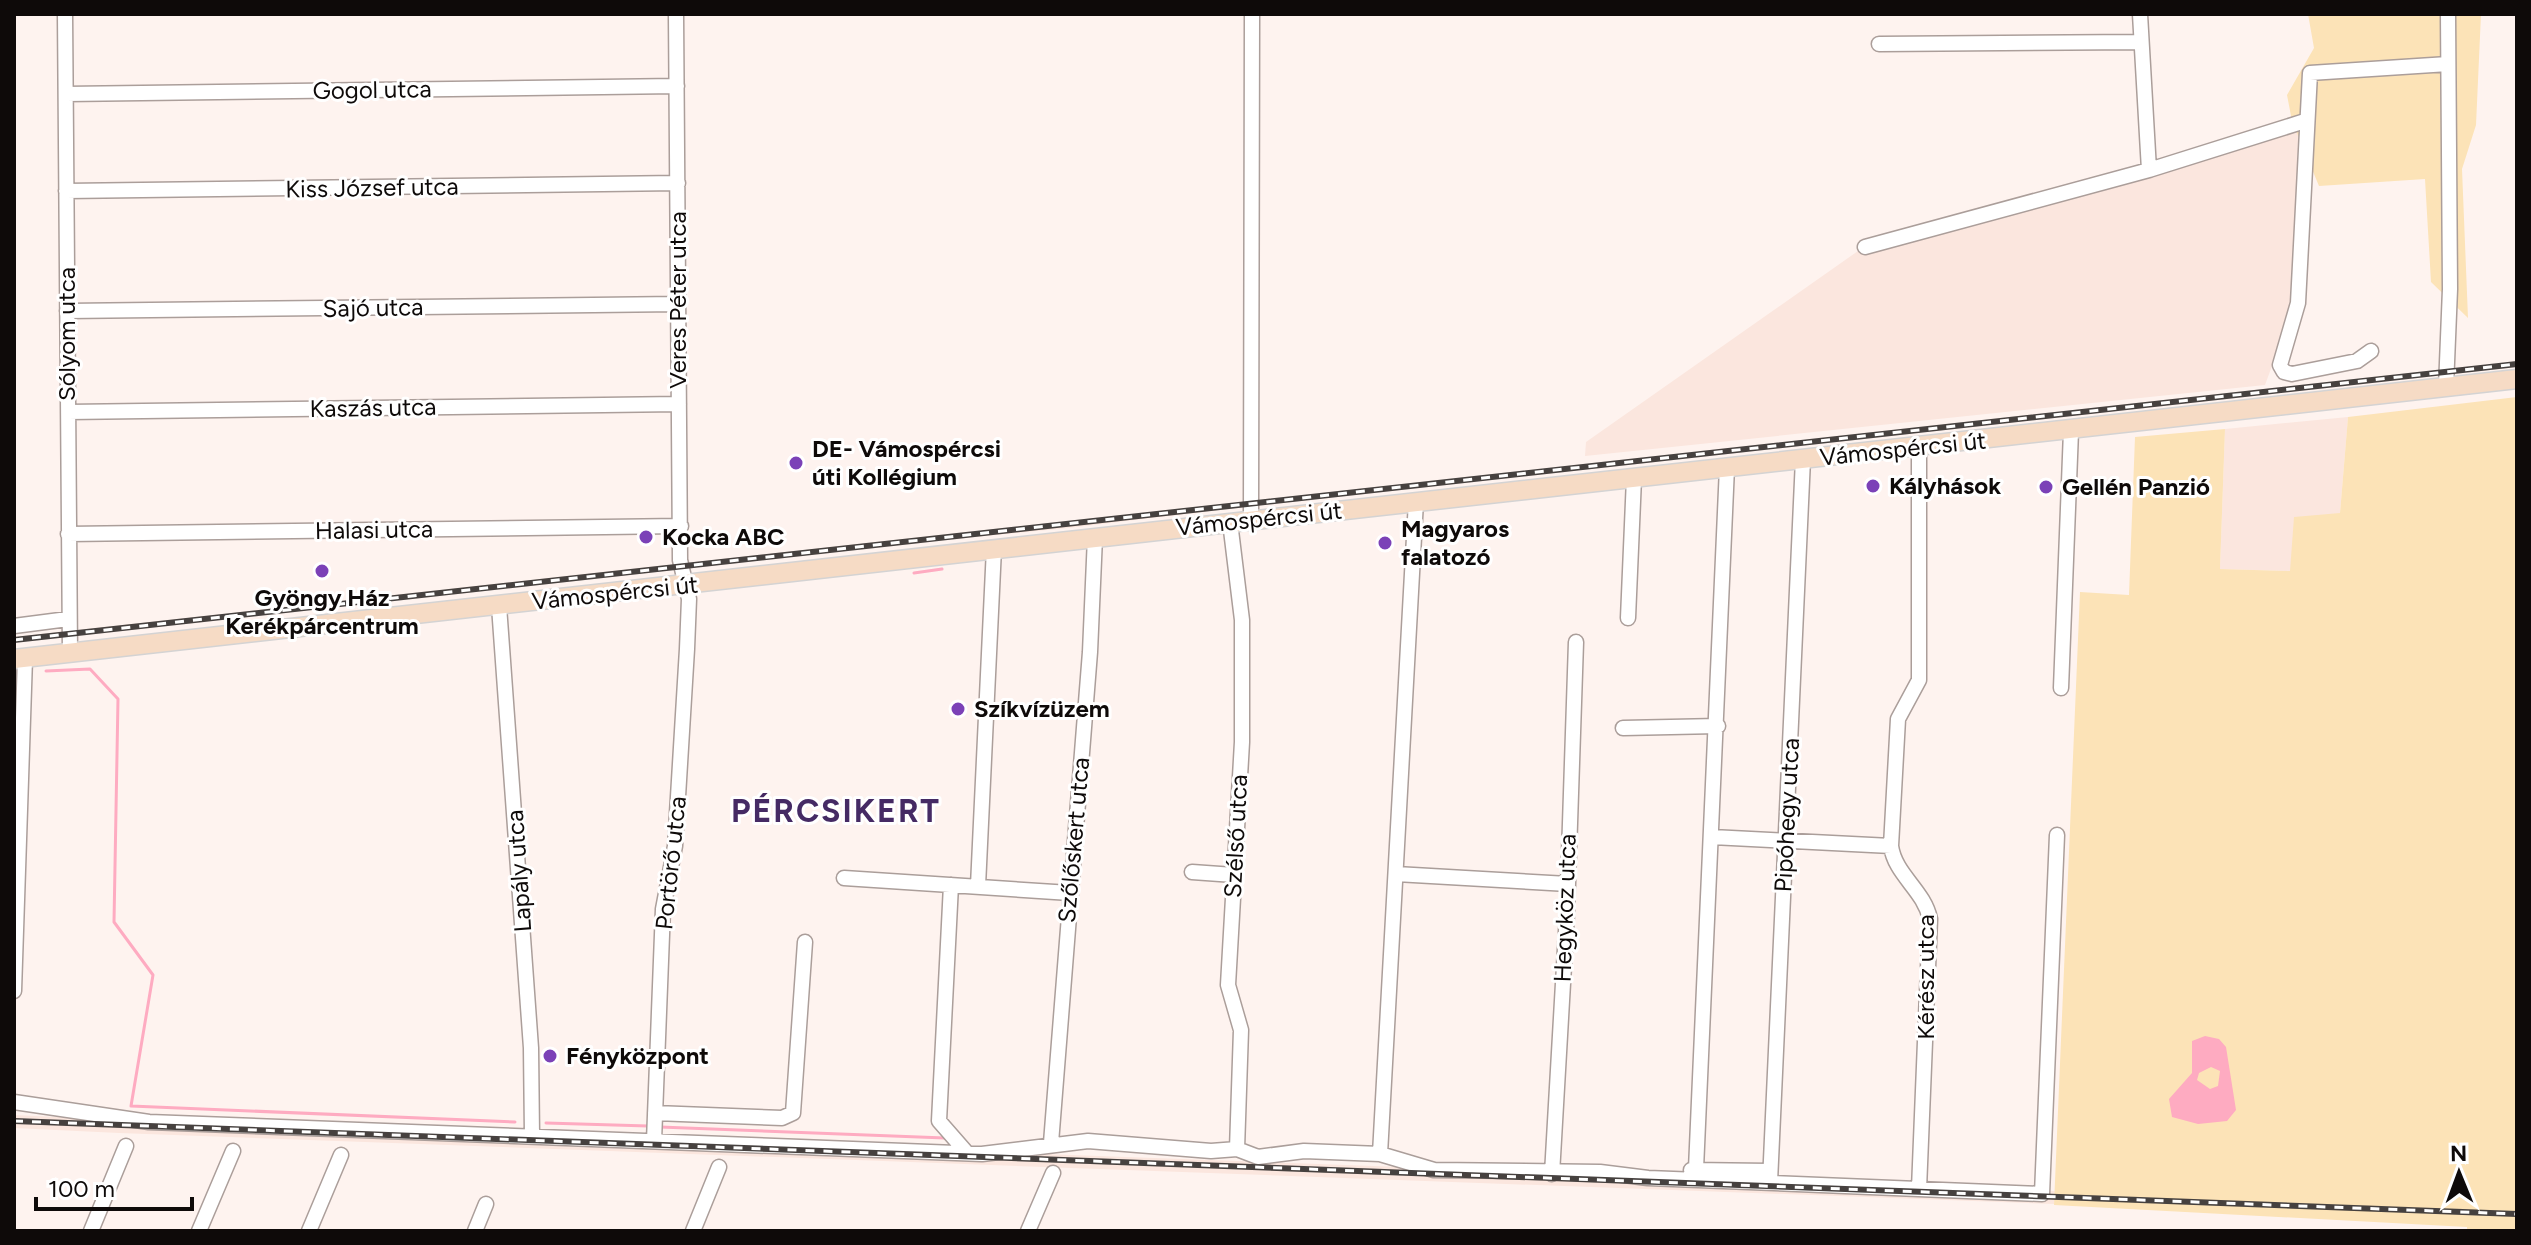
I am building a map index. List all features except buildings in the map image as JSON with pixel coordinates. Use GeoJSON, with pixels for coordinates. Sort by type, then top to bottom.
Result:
{"type":"FeatureCollection","features":[{"type":"Feature","properties":{"kind":"main road","name":"Vámospércsi út"},"geometry":{"type":"LineString","coordinates":[[20,658],[2510,380]]}},
{"type":"Feature","properties":{"kind":"street","name":"Sólyom utca"},"geometry":{"type":"LineString","coordinates":[[65,14],[70,653]]}},
{"type":"Feature","properties":{"kind":"street","name":"Veres Péter utca"},"geometry":{"type":"LineString","coordinates":[[676,14],[681,563],[685,585]]}},
{"type":"Feature","properties":{"kind":"street"},"geometry":{"type":"LineString","coordinates":[[1251,520],[1252,14]]}},
{"type":"Feature","properties":{"kind":"street"},"geometry":{"type":"LineString","coordinates":[[2140,14],[2149,170]]}},
{"type":"Feature","properties":{"kind":"street"},"geometry":{"type":"LineString","coordinates":[[2446,387],[2448,14]]}},
{"type":"Feature","properties":{"kind":"street"},"geometry":{"type":"LineString","coordinates":[[1879,44],[2140,42]]}},
{"type":"Feature","properties":{"kind":"street"},"geometry":{"type":"LineString","coordinates":[[2371,351],[2357,361],[2292,374],[2284,372],[2280,365],[2298,303],[2305,121],[2310,73],[2448,64]]}},
{"type":"Feature","properties":{"kind":"street","name":"Gogol utca"},"geometry":{"type":"LineString","coordinates":[[66,94],[677,86]]}},
{"type":"Feature","properties":{"kind":"street"},"geometry":{"type":"LineString","coordinates":[[1865,247],[2149,170],[2305,121]]}},
{"type":"Feature","properties":{"kind":"street","name":"Kiss József utca"},"geometry":{"type":"LineString","coordinates":[[66,191],[678,183]]}},
{"type":"Feature","properties":{"kind":"street","name":"Sajó utca"},"geometry":{"type":"LineString","coordinates":[[67,311],[678,304]]}},
{"type":"Feature","properties":{"kind":"street","name":"Kaszás utca"},"geometry":{"type":"LineString","coordinates":[[68,412],[679,404]]}},
{"type":"Feature","properties":{"kind":"street"},"geometry":{"type":"LineString","coordinates":[[2061,688],[2071,431]]}},
{"type":"Feature","properties":{"kind":"street"},"geometry":{"type":"LineString","coordinates":[[1712,837],[1891,846],[1898,719],[1919,680],[1919,447]]}},
{"type":"Feature","properties":{"kind":"street","name":"Pipóhegy utca"},"geometry":{"type":"LineString","coordinates":[[1770,1176],[1803,459]]}},
{"type":"Feature","properties":{"kind":"street"},"geometry":{"type":"LineString","coordinates":[[1696,1169],[1718,726],[1727,467]]}},
{"type":"Feature","properties":{"kind":"street"},"geometry":{"type":"LineString","coordinates":[[1628,618],[1634,478]]}},
{"type":"Feature","properties":{"kind":"street"},"geometry":{"type":"LineString","coordinates":[[1380,1154],[1416,501]]}},
{"type":"Feature","properties":{"kind":"street","name":"Szélső utca"},"geometry":{"type":"LineString","coordinates":[[1230,522],[1242,616],[1242,742],[1228,987],[1241,1030],[1237,1149]]}},
{"type":"Feature","properties":{"kind":"street","name":"Halasi utca"},"geometry":{"type":"LineString","coordinates":[[68,534],[681,526]]}},
{"type":"Feature","properties":{"kind":"street","name":"Szőlőskert utca"},"geometry":{"type":"LineString","coordinates":[[1051,1143],[1090,652],[1095,537]]}},
{"type":"Feature","properties":{"kind":"street"},"geometry":{"type":"LineString","coordinates":[[978,886],[994,548]]}},
{"type":"Feature","properties":{"kind":"street","name":"Portörő utca"},"geometry":{"type":"LineString","coordinates":[[654,1141],[663,909],[674,850],[682,748],[689,599],[685,585]]}},
{"type":"Feature","properties":{"kind":"street","name":"Lapály utca"},"geometry":{"type":"LineString","coordinates":[[499,606],[531,1048],[532,1136]]}},
{"type":"Feature","properties":{"kind":"street"},"geometry":{"type":"LineString","coordinates":[[14,626],[68,619]]}},
{"type":"Feature","properties":{"kind":"street","name":"Hegyköz utca"},"geometry":{"type":"LineString","coordinates":[[1552,1174],[1568,884],[1576,642]]}},
{"type":"Feature","properties":{"kind":"street"},"geometry":{"type":"LineString","coordinates":[[14,991],[20,658]]}},
{"type":"Feature","properties":{"kind":"street"},"geometry":{"type":"LineString","coordinates":[[1623,728],[1718,726]]}},
{"type":"Feature","properties":{"kind":"street"},"geometry":{"type":"LineString","coordinates":[[1671,1179],[1696,1169],[1919,1189],[2042,1194],[2057,835]]}},
{"type":"Feature","properties":{"kind":"street","name":"Kérész utca"},"geometry":{"type":"LineString","coordinates":[[1891,846],[1895,861],[1922,896],[1930,919],[1919,1189]]}},
{"type":"Feature","properties":{"kind":"street"},"geometry":{"type":"LineString","coordinates":[[1192,872],[1234,875]]}},
{"type":"Feature","properties":{"kind":"street"},"geometry":{"type":"LineString","coordinates":[[1396,874],[1568,884]]}},
{"type":"Feature","properties":{"kind":"street"},"geometry":{"type":"LineString","coordinates":[[844,878],[1070,893]]}},
{"type":"Feature","properties":{"kind":"street"},"geometry":{"type":"LineString","coordinates":[[951,885],[939,1121],[967,1153]]}},
{"type":"Feature","properties":{"kind":"street"},"geometry":{"type":"LineString","coordinates":[[655,1113],[782,1118],[793,1113],[805,942]]}},
{"type":"Feature","properties":{"kind":"street"},"geometry":{"type":"LineString","coordinates":[[14,1102],[149,1122],[967,1153],[995,1153],[1051,1143],[1088,1141],[1211,1151],[1237,1149],[1263,1158],[1304,1151],[1380,1154],[1434,1170],[1552,1174],[1609,1172],[1671,1179],[1770,1176]]}},
{"type":"Feature","properties":{"kind":"street"},"geometry":{"type":"LineString","coordinates":[[91,1231],[126,1146]]}},
{"type":"Feature","properties":{"kind":"street"},"geometry":{"type":"LineString","coordinates":[[199,1231],[233,1151]]}},
{"type":"Feature","properties":{"kind":"street"},"geometry":{"type":"LineString","coordinates":[[309,1231],[341,1155]]}},
{"type":"Feature","properties":{"kind":"street"},"geometry":{"type":"LineString","coordinates":[[693,1231],[719,1167]]}},
{"type":"Feature","properties":{"kind":"street"},"geometry":{"type":"LineString","coordinates":[[1028,1231],[1053,1173]]}},
{"type":"Feature","properties":{"kind":"street"},"geometry":{"type":"LineString","coordinates":[[475,1231],[486,1204]]}},
{"type":"Feature","properties":{"kind":"shaded area"},"geometry":{"type":"Polygon","coordinates":[[[2308,14],[2481,14],[2476,125],[2462,169],[2468,318],[2431,282],[2425,179],[2319,186],[2292,121],[2287,95],[2314,48],[2308,14]]]}},
{"type":"Feature","properties":{"kind":"shaded area"},"geometry":{"type":"Polygon","coordinates":[[[2292,121],[2298,135],[2295,303],[2265,385],[1585,456],[1586,442],[1858,251],[2292,121]]]}},
{"type":"Feature","properties":{"kind":"shaded area"},"geometry":{"type":"Polygon","coordinates":[[[2517,397],[2517,1231],[2467,1231],[2467,1227],[2054,1205],[2080,592],[2129,595],[2135,437],[2225,429],[2220,569],[2290,571],[2294,517],[2340,513],[2348,417],[2517,397]]]}},
{"type":"Feature","properties":{"kind":"shaded area"},"geometry":{"type":"Polygon","coordinates":[[[2348,417],[2340,513],[2291,571],[2220,569],[2225,429],[2348,417]]]}},
{"type":"Feature","properties":{"kind":"shaded area"},"geometry":{"type":"Polygon","coordinates":[[[1243,502],[1243,507],[1068,528],[826,551],[14,642],[14,637],[1243,502]]]}},
{"type":"Feature","properties":{"kind":"shaded area"},"geometry":{"type":"Polygon","coordinates":[[[2205,1036],[2219,1039],[2226,1047],[2236,1110],[2227,1121],[2198,1124],[2172,1117],[2169,1099],[2192,1073],[2192,1041],[2205,1036]],[[2211,1067],[2199,1073],[2197,1080],[2210,1089],[2218,1086],[2220,1071],[2211,1067]]]}},
{"type":"Feature","properties":{"kind":"shaded area"},"geometry":{"type":"Polygon","coordinates":[[[14,1115],[2055,1191],[2054,1204],[119,1133],[14,1128],[14,1115]]]}},
{"type":"Feature","properties":{"kind":"waterway"},"geometry":{"type":"LineString","coordinates":[[914,573],[942,569]]}},
{"type":"Feature","properties":{"kind":"waterway"},"geometry":{"type":"LineString","coordinates":[[395,629],[414,627]]}},
{"type":"Feature","properties":{"kind":"waterway"},"geometry":{"type":"LineString","coordinates":[[46,671],[90,669],[118,699],[114,922],[153,975],[131,1106],[515,1122]]}},
{"type":"Feature","properties":{"kind":"waterway"},"geometry":{"type":"LineString","coordinates":[[546,1123],[648,1126]]}},
{"type":"Feature","properties":{"kind":"waterway"},"geometry":{"type":"LineString","coordinates":[[660,1127],[945,1138]]}},
{"type":"Feature","properties":{"kind":"railway"},"geometry":{"type":"LineString","coordinates":[[14,640],[2517,364]]}},
{"type":"Feature","properties":{"kind":"railway"},"geometry":{"type":"LineString","coordinates":[[14,1121],[2517,1214]]}},
{"type":"Feature","properties":{"kind":"place","name":"DE- Vámospércsi úti Kollégium"},"geometry":{"type":"Point","coordinates":[796,463]}},
{"type":"Feature","properties":{"kind":"place","name":"Kályhások"},"geometry":{"type":"Point","coordinates":[1873,486]}},
{"type":"Feature","properties":{"kind":"place","name":"Gellén Panzió"},"geometry":{"type":"Point","coordinates":[2046,487]}},
{"type":"Feature","properties":{"kind":"place","name":"Kocka ABC"},"geometry":{"type":"Point","coordinates":[646,537]}},
{"type":"Feature","properties":{"kind":"place","name":"Magyaros falatozó"},"geometry":{"type":"Point","coordinates":[1385,543]}},
{"type":"Feature","properties":{"kind":"place","name":"Gyöngy Ház Kerékpárcentrum"},"geometry":{"type":"Point","coordinates":[322,571]}},
{"type":"Feature","properties":{"kind":"place","name":"Szíkvízüzem"},"geometry":{"type":"Point","coordinates":[958,709]}},
{"type":"Feature","properties":{"kind":"place","name":"Fényközpont"},"geometry":{"type":"Point","coordinates":[550,1056]}},
{"type":"Feature","properties":{"kind":"district","name":"PÉRCSIKERT"},"geometry":{"type":"Point","coordinates":[836,811]}}]}
